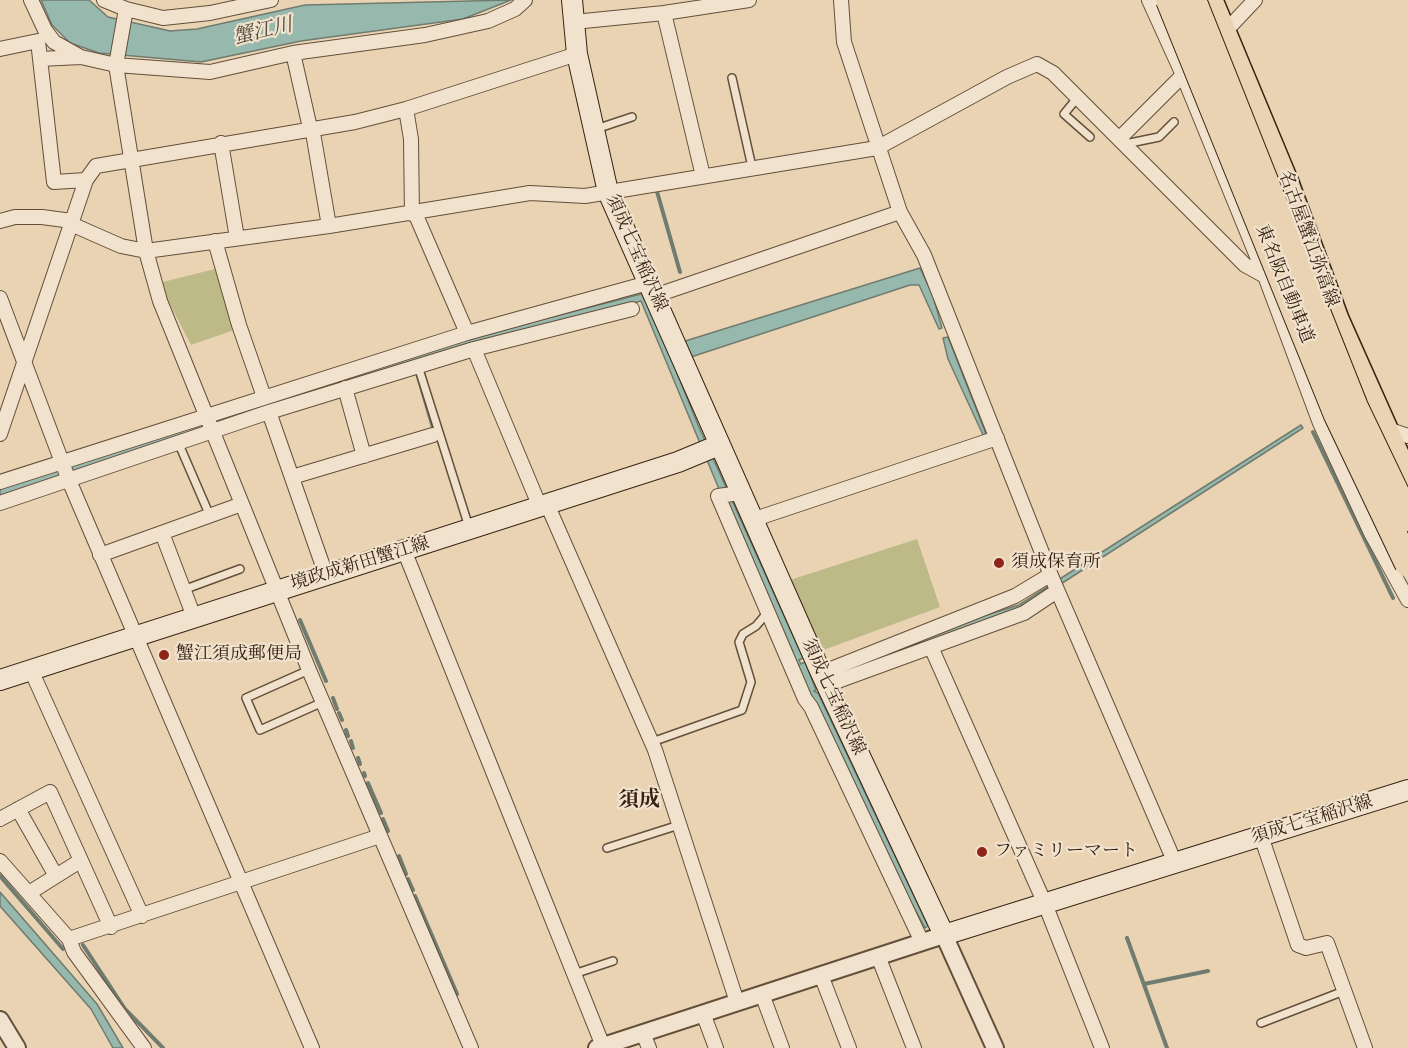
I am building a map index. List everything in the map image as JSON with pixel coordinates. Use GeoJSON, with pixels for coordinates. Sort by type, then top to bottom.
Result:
{"type":"FeatureCollection","features":[{"type":"Feature","properties":{"kind":"highway","name":"東名阪自動車道"},"geometry":{"type":"LineString","coordinates":[[1169,0],[1337,415],[1408,564]]}},
{"type":"Feature","properties":{"kind":"highway","name":"東名阪自動車道"},"geometry":{"type":"LineString","coordinates":[[1193,0],[1355,407],[1408,518]]}},
{"type":"Feature","properties":{"kind":"main road","name":"須成七宝稲沢線"},"geometry":{"type":"LineString","coordinates":[[572,0],[577,54],[608,192],[651,289],[709,449],[730,494],[752,520],[777,609],[824,679],[944,935],[1408,790]]}},
{"type":"Feature","properties":{"kind":"main road","name":"名古屋蟹江弥富線"},"geometry":{"type":"LineString","coordinates":[[1212,0],[1287,180],[1338,319],[1408,476]]}},
{"type":"Feature","properties":{"kind":"main road","name":"境政成新田蟹江線"},"geometry":{"type":"LineString","coordinates":[[0,680],[544,506],[709,449]]}},
{"type":"Feature","properties":{"kind":"street"},"geometry":{"type":"LineString","coordinates":[[31,0],[45,30],[54,42],[81,57]]}},
{"type":"Feature","properties":{"kind":"street"},"geometry":{"type":"LineString","coordinates":[[104,0],[128,9],[173,18],[234,4],[271,0]]}},
{"type":"Feature","properties":{"kind":"street"},"geometry":{"type":"LineString","coordinates":[[40,59],[81,57],[117,63],[210,72],[293,53],[425,35],[488,21],[515,9],[525,0]]}},
{"type":"Feature","properties":{"kind":"street"},"geometry":{"type":"LineString","coordinates":[[574,22],[664,13],[749,0]]}},
{"type":"Feature","properties":{"kind":"street"},"geometry":{"type":"LineString","coordinates":[[841,0],[844,42],[877,148],[900,212],[924,255],[1054,583],[1175,863]]}},
{"type":"Feature","properties":{"kind":"street"},"geometry":{"type":"LineString","coordinates":[[1149,0],[1183,75],[1265,276],[1320,423],[1371,533],[1408,600]]}},
{"type":"Feature","properties":{"kind":"street"},"geometry":{"type":"LineString","coordinates":[[1122,141],[1226,31],[1250,2]]}},
{"type":"Feature","properties":{"kind":"street"},"geometry":{"type":"LineString","coordinates":[[128,9],[117,63],[146,251],[160,301],[309,670],[471,1048]]}},
{"type":"Feature","properties":{"kind":"street"},"geometry":{"type":"LineString","coordinates":[[664,13],[703,176]]}},
{"type":"Feature","properties":{"kind":"street"},"geometry":{"type":"LineString","coordinates":[[0,49],[38,42],[54,182],[86,180]]}},
{"type":"Feature","properties":{"kind":"street"},"geometry":{"type":"LineString","coordinates":[[293,53],[311,128],[329,226]]}},
{"type":"Feature","properties":{"kind":"street"},"geometry":{"type":"LineString","coordinates":[[0,434],[86,180],[96,166],[221,143],[356,122],[406,109],[577,54]]}},
{"type":"Feature","properties":{"kind":"street"},"geometry":{"type":"LineString","coordinates":[[0,221],[15,217],[71,223],[121,246],[146,251],[329,226],[530,193],[571,197],[608,192],[877,148],[1007,77],[1037,64],[1053,73],[1245,265],[1265,276]]}},
{"type":"Feature","properties":{"kind":"street"},"geometry":{"type":"LineString","coordinates":[[406,109],[411,139],[414,213],[468,333]]}},
{"type":"Feature","properties":{"kind":"street"},"geometry":{"type":"LineString","coordinates":[[221,143],[237,238]]}},
{"type":"Feature","properties":{"kind":"street"},"geometry":{"type":"LineString","coordinates":[[0,482],[65,470],[178,442],[209,423],[264,397],[468,333],[651,289],[900,212]]}},
{"type":"Feature","properties":{"kind":"street"},"geometry":{"type":"LineString","coordinates":[[214,241],[239,325],[264,397]]}},
{"type":"Feature","properties":{"kind":"street"},"geometry":{"type":"LineString","coordinates":[[0,298],[65,470],[134,637],[312,1048]]}},
{"type":"Feature","properties":{"kind":"street"},"geometry":{"type":"LineString","coordinates":[[0,503],[65,470],[209,423],[269,412],[474,349],[632,309]]}},
{"type":"Feature","properties":{"kind":"street"},"geometry":{"type":"LineString","coordinates":[[474,349],[652,742],[737,1002]]}},
{"type":"Feature","properties":{"kind":"street"},"geometry":{"type":"LineString","coordinates":[[345,388],[364,456]]}},
{"type":"Feature","properties":{"kind":"street"},"geometry":{"type":"LineString","coordinates":[[269,412],[326,575]]}},
{"type":"Feature","properties":{"kind":"street"},"geometry":{"type":"LineString","coordinates":[[1387,429],[1408,436]]}},
{"type":"Feature","properties":{"kind":"street"},"geometry":{"type":"LineString","coordinates":[[291,477],[436,434]]}},
{"type":"Feature","properties":{"kind":"street"},"geometry":{"type":"LineString","coordinates":[[752,520],[997,438]]}},
{"type":"Feature","properties":{"kind":"street"},"geometry":{"type":"LineString","coordinates":[[730,494],[777,609],[805,699],[811,707],[922,942]]}},
{"type":"Feature","properties":{"kind":"street"},"geometry":{"type":"LineString","coordinates":[[100,555],[242,504]]}},
{"type":"Feature","properties":{"kind":"street"},"geometry":{"type":"LineString","coordinates":[[162,533],[194,617]]}},
{"type":"Feature","properties":{"kind":"street"},"geometry":{"type":"LineString","coordinates":[[404,550],[574,974],[600,1047],[646,1040],[703,1014],[737,1002],[944,935],[995,1048]]}},
{"type":"Feature","properties":{"kind":"street"},"geometry":{"type":"LineString","coordinates":[[824,679],[931,647],[1024,613],[1054,583]]}},
{"type":"Feature","properties":{"kind":"street"},"geometry":{"type":"LineString","coordinates":[[824,679],[1015,596],[1054,583]]}},
{"type":"Feature","properties":{"kind":"street"},"geometry":{"type":"LineString","coordinates":[[931,647],[1045,904],[1102,1048]]}},
{"type":"Feature","properties":{"kind":"street"},"geometry":{"type":"LineString","coordinates":[[31,670],[142,916]]}},
{"type":"Feature","properties":{"kind":"street"},"geometry":{"type":"LineString","coordinates":[[0,819],[50,792],[111,927]]}},
{"type":"Feature","properties":{"kind":"street"},"geometry":{"type":"LineString","coordinates":[[18,809],[56,876]]}},
{"type":"Feature","properties":{"kind":"street"},"geometry":{"type":"LineString","coordinates":[[69,939],[111,927],[380,836]]}},
{"type":"Feature","properties":{"kind":"street"},"geometry":{"type":"LineString","coordinates":[[1261,836],[1298,945],[1306,948],[1327,943],[1365,1048]]}},
{"type":"Feature","properties":{"kind":"street"},"geometry":{"type":"LineString","coordinates":[[0,861],[69,939],[74,952],[144,1048]]}},
{"type":"Feature","properties":{"kind":"street"},"geometry":{"type":"LineString","coordinates":[[29,893],[80,861]]}},
{"type":"Feature","properties":{"kind":"street"},"geometry":{"type":"LineString","coordinates":[[878,956],[914,1048]]}},
{"type":"Feature","properties":{"kind":"street"},"geometry":{"type":"LineString","coordinates":[[821,975],[849,1048]]}},
{"type":"Feature","properties":{"kind":"street"},"geometry":{"type":"LineString","coordinates":[[762,994],[782,1048]]}},
{"type":"Feature","properties":{"kind":"street"},"geometry":{"type":"LineString","coordinates":[[703,1014],[716,1048]]}},
{"type":"Feature","properties":{"kind":"street"},"geometry":{"type":"LineString","coordinates":[[0,1020],[17,1048]]}},
{"type":"Feature","properties":{"kind":"lane"},"geometry":{"type":"LineString","coordinates":[[732,78],[752,167]]}},
{"type":"Feature","properties":{"kind":"lane"},"geometry":{"type":"LineString","coordinates":[[1078,98],[1064,114],[1090,137]]}},
{"type":"Feature","properties":{"kind":"lane"},"geometry":{"type":"LineString","coordinates":[[594,130],[632,117]]}},
{"type":"Feature","properties":{"kind":"lane"},"geometry":{"type":"LineString","coordinates":[[1122,141],[1159,137],[1174,122]]}},
{"type":"Feature","properties":{"kind":"lane"},"geometry":{"type":"LineString","coordinates":[[418,366],[436,434],[470,529]]}},
{"type":"Feature","properties":{"kind":"lane"},"geometry":{"type":"LineString","coordinates":[[178,442],[210,516]]}},
{"type":"Feature","properties":{"kind":"lane"},"geometry":{"type":"LineString","coordinates":[[183,590],[240,569]]}},
{"type":"Feature","properties":{"kind":"lane"},"geometry":{"type":"LineString","coordinates":[[652,742],[742,710],[751,682],[739,642],[743,634],[777,609]]}},
{"type":"Feature","properties":{"kind":"lane"},"geometry":{"type":"LineString","coordinates":[[309,670],[246,698],[260,730],[323,702]]}},
{"type":"Feature","properties":{"kind":"lane"},"geometry":{"type":"LineString","coordinates":[[607,848],[679,825]]}},
{"type":"Feature","properties":{"kind":"lane"},"geometry":{"type":"LineString","coordinates":[[574,974],[613,962]]}},
{"type":"Feature","properties":{"kind":"lane"},"geometry":{"type":"LineString","coordinates":[[1261,1023],[1344,992]]}},
{"type":"Feature","properties":{"kind":"shaded area"},"geometry":{"type":"Polygon","coordinates":[[[219,268],[237,329],[191,345],[159,283],[219,268]]]}},
{"type":"Feature","properties":{"kind":"shaded area"},"geometry":{"type":"Polygon","coordinates":[[[917,539],[940,607],[818,652],[787,581],[917,539]]]}},
{"type":"Feature","properties":{"kind":"water","name":"蟹江川"},"geometry":{"type":"Polygon","coordinates":[[[41,0],[89,0],[108,17],[170,31],[197,29],[305,5],[511,0],[463,19],[301,41],[201,62],[99,53],[70,43],[52,25],[41,0]]]}},
{"type":"Feature","properties":{"kind":"water"},"geometry":{"type":"Polygon","coordinates":[[[920,268],[933,296],[942,328],[939,329],[919,285],[910,285],[691,357],[682,342],[920,268]]]}},
{"type":"Feature","properties":{"kind":"water"},"geometry":{"type":"Polygon","coordinates":[[[645,293],[698,425],[803,658],[799,660],[801,664],[805,662],[816,690],[814,691],[818,693],[928,926],[925,928],[899,880],[817,704],[810,697],[795,667],[799,665],[791,658],[793,652],[719,489],[641,301],[473,344],[59,476],[0,501],[0,489],[69,466],[470,338],[645,293]]]}},
{"type":"Feature","properties":{"kind":"water"},"geometry":{"type":"Polygon","coordinates":[[[948,337],[986,434],[983,435],[948,359],[943,338],[948,337]]]}},
{"type":"Feature","properties":{"kind":"water"},"geometry":{"type":"Polygon","coordinates":[[[1301,425],[1303,428],[1022,609],[832,680],[830,675],[964,622],[1019,605],[1301,425]]]}},
{"type":"Feature","properties":{"kind":"water"},"geometry":{"type":"Polygon","coordinates":[[[0,892],[97,1004],[123,1048],[113,1048],[91,1009],[0,906],[0,892]]]}},
{"type":"Feature","properties":{"kind":"waterway"},"geometry":{"type":"LineString","coordinates":[[656,188],[680,272]]}},
{"type":"Feature","properties":{"kind":"waterway"},"geometry":{"type":"LineString","coordinates":[[417,373],[434,431]]}},
{"type":"Feature","properties":{"kind":"waterway"},"geometry":{"type":"LineString","coordinates":[[1313,432],[1393,598]]}},
{"type":"Feature","properties":{"kind":"waterway"},"geometry":{"type":"LineString","coordinates":[[300,620],[326,681]]}},
{"type":"Feature","properties":{"kind":"waterway"},"geometry":{"type":"LineString","coordinates":[[333,698],[337,709]]}},
{"type":"Feature","properties":{"kind":"waterway"},"geometry":{"type":"LineString","coordinates":[[339,713],[342,720]]}},
{"type":"Feature","properties":{"kind":"waterway"},"geometry":{"type":"LineString","coordinates":[[346,730],[348,736]]}},
{"type":"Feature","properties":{"kind":"waterway"},"geometry":{"type":"LineString","coordinates":[[351,741],[353,748]]}},
{"type":"Feature","properties":{"kind":"waterway"},"geometry":{"type":"LineString","coordinates":[[358,758],[360,764]]}},
{"type":"Feature","properties":{"kind":"waterway"},"geometry":{"type":"LineString","coordinates":[[368,783],[381,813]]}},
{"type":"Feature","properties":{"kind":"waterway"},"geometry":{"type":"LineString","coordinates":[[383,819],[388,831]]}},
{"type":"Feature","properties":{"kind":"waterway"},"geometry":{"type":"LineString","coordinates":[[399,856],[406,874]]}},
{"type":"Feature","properties":{"kind":"waterway"},"geometry":{"type":"LineString","coordinates":[[0,876],[63,949]]}},
{"type":"Feature","properties":{"kind":"waterway"},"geometry":{"type":"LineString","coordinates":[[408,879],[413,890]]}},
{"type":"Feature","properties":{"kind":"waterway"},"geometry":{"type":"LineString","coordinates":[[415,896],[457,994]]}},
{"type":"Feature","properties":{"kind":"waterway"},"geometry":{"type":"LineString","coordinates":[[1127,938],[1167,1048]]}},
{"type":"Feature","properties":{"kind":"waterway"},"geometry":{"type":"LineString","coordinates":[[83,945],[125,1009],[163,1048]]}},
{"type":"Feature","properties":{"kind":"waterway"},"geometry":{"type":"LineString","coordinates":[[1144,984],[1208,971]]}},
{"type":"Feature","properties":{"kind":"place","name":"須成保育所"},"geometry":{"type":"Point","coordinates":[999,563]}},
{"type":"Feature","properties":{"kind":"place","name":"蟹江須成郵便局"},"geometry":{"type":"Point","coordinates":[164,655]}},
{"type":"Feature","properties":{"kind":"place","name":"ファミリーマート"},"geometry":{"type":"Point","coordinates":[982,852]}},
{"type":"Feature","properties":{"kind":"district","name":"須成"},"geometry":{"type":"Point","coordinates":[639,801]}}]}
